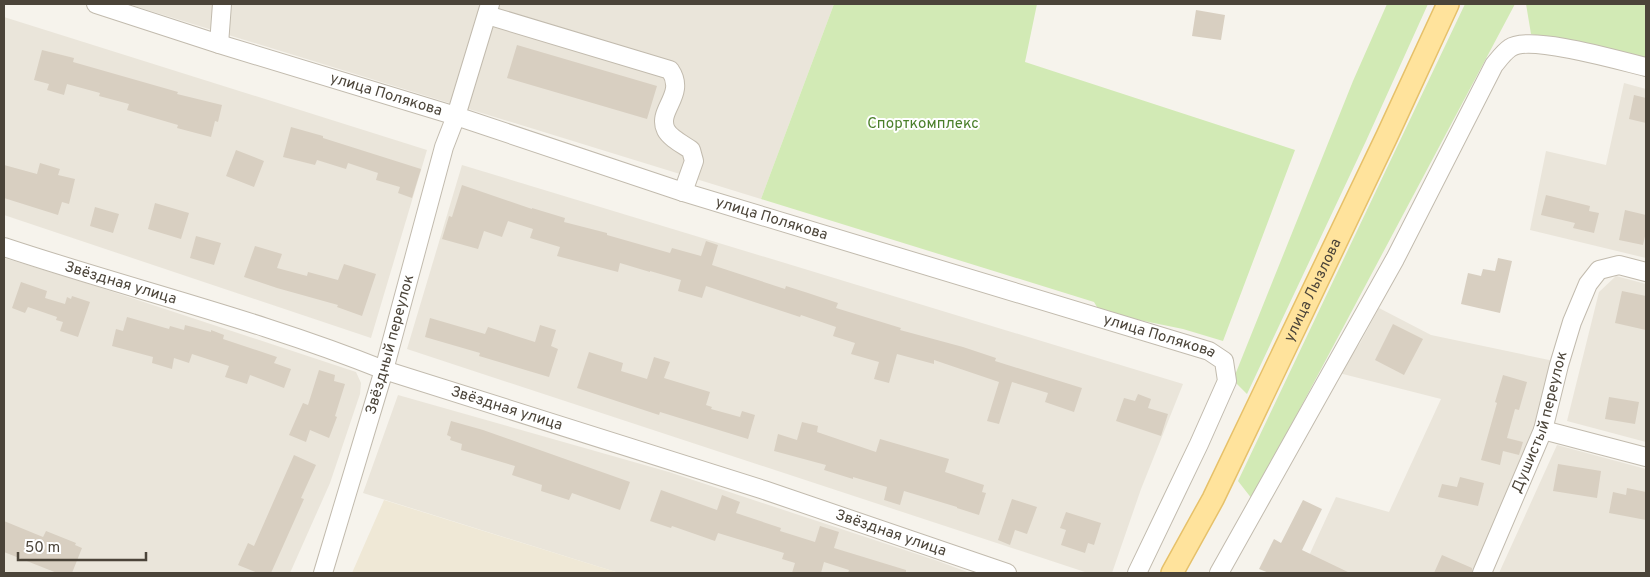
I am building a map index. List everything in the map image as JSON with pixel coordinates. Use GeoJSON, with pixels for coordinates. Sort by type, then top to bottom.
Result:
{"type":"FeatureCollection","features":[{"type":"Feature","properties":{"kind":"main road","name":"улица Лызлова"},"geometry":{"type":"LineString","coordinates":[[1172,573],[1213,498],[1448,4]]}},
{"type":"Feature","properties":{"kind":"street","name":"улица Полякова"},"geometry":{"type":"LineString","coordinates":[[96,4],[219,44],[456,116],[683,192],[1209,351],[1224,361],[1227,382],[1137,573]]}},
{"type":"Feature","properties":{"kind":"street"},"geometry":{"type":"LineString","coordinates":[[219,44],[222,4]]}},
{"type":"Feature","properties":{"kind":"street"},"geometry":{"type":"LineString","coordinates":[[488,9],[670,70],[675,78],[676,86],[664,120],[667,131],[691,150],[694,161],[683,192]]}},
{"type":"Feature","properties":{"kind":"street","name":"Звёздный переулок"},"geometry":{"type":"LineString","coordinates":[[323,573],[384,370],[444,147],[456,116],[488,9]]}},
{"type":"Feature","properties":{"kind":"street"},"geometry":{"type":"LineString","coordinates":[[1219,573],[1395,259],[1494,65],[1510,47],[1526,43],[1546,44],[1646,67]]}},
{"type":"Feature","properties":{"kind":"street","name":"Звёздная улица"},"geometry":{"type":"LineString","coordinates":[[4,248],[174,298],[346,355],[384,370],[764,490],[1007,573]]}},
{"type":"Feature","properties":{"kind":"street","name":"Душистый переулок"},"geometry":{"type":"LineString","coordinates":[[1482,573],[1543,430],[1572,322],[1588,284],[1599,270],[1619,265],[1646,272]]}},
{"type":"Feature","properties":{"kind":"street"},"geometry":{"type":"LineString","coordinates":[[1543,430],[1646,457]]}},
{"type":"Feature","properties":{"kind":"shaded area"},"geometry":{"type":"Polygon","coordinates":[[[128,4],[834,4],[761,199],[128,4]]]}},
{"type":"Feature","properties":{"kind":"shaded area"},"geometry":{"type":"Polygon","coordinates":[[[4,17],[427,150],[371,338],[4,215],[4,17]]]}},
{"type":"Feature","properties":{"kind":"shaded area"},"geometry":{"type":"Polygon","coordinates":[[[1624,83],[1646,89],[1646,258],[1530,230],[1546,151],[1606,165],[1624,83]]]}},
{"type":"Feature","properties":{"kind":"shaded area"},"geometry":{"type":"Polygon","coordinates":[[[462,165],[1183,384],[1141,489],[1112,573],[1088,573],[407,349],[462,165]]]}},
{"type":"Feature","properties":{"kind":"shaded area"},"geometry":{"type":"Polygon","coordinates":[[[4,258],[80,281],[356,372],[361,383],[360,394],[330,483],[290,573],[4,573],[4,258]]]}},
{"type":"Feature","properties":{"kind":"shaded area"},"geometry":{"type":"Polygon","coordinates":[[[1616,276],[1646,284],[1646,442],[1567,421],[1599,292],[1616,276]]]}},
{"type":"Feature","properties":{"kind":"shaded area"},"geometry":{"type":"Polygon","coordinates":[[[1379,308],[1431,335],[1554,361],[1540,424],[1475,573],[1301,573],[1336,497],[1389,512],[1441,399],[1339,373],[1360,343],[1379,308]]]}},
{"type":"Feature","properties":{"kind":"shaded area"},"geometry":{"type":"Polygon","coordinates":[[[398,395],[669,472],[970,573],[619,573],[363,493],[398,395]]]}},
{"type":"Feature","properties":{"kind":"shaded area"},"geometry":{"type":"Polygon","coordinates":[[[1557,445],[1646,469],[1646,573],[1499,573],[1557,445]]]}},
{"type":"Feature","properties":{"kind":"shaded area"},"geometry":{"type":"Polygon","coordinates":[[[384,500],[619,573],[352,573],[384,500]]]}},
{"type":"Feature","properties":{"kind":"green space","name":"Спорткомплекс"},"geometry":{"type":"Polygon","coordinates":[[[834,4],[1037,4],[1025,62],[1295,150],[1223,341],[1183,329],[1100,312],[1094,302],[761,199],[834,4]]]}},
{"type":"Feature","properties":{"kind":"green space"},"geometry":{"type":"Polygon","coordinates":[[[1387,4],[1428,4],[1247,394],[1233,380],[1353,81],[1387,4]]]}},
{"type":"Feature","properties":{"kind":"green space"},"geometry":{"type":"Polygon","coordinates":[[[1465,4],[1515,4],[1252,499],[1238,481],[1465,4]]]}},
{"type":"Feature","properties":{"kind":"green space"},"geometry":{"type":"Polygon","coordinates":[[[1526,4],[1646,4],[1646,60],[1531,34],[1526,4]]]}},
{"type":"Feature","properties":{"kind":"building"},"geometry":{"type":"Polygon","coordinates":[[[1196,10],[1225,15],[1221,40],[1192,36],[1196,10]]]}},
{"type":"Feature","properties":{"kind":"building"},"geometry":{"type":"Polygon","coordinates":[[[517,45],[657,86],[647,119],[507,78],[517,45]]]}},
{"type":"Feature","properties":{"kind":"building"},"geometry":{"type":"Polygon","coordinates":[[[42,50],[74,58],[73,62],[178,92],[177,94],[222,105],[218,122],[215,121],[211,137],[177,128],[178,125],[127,110],[129,104],[99,96],[100,93],[67,84],[64,95],[47,90],[49,84],[34,80],[42,50]]]}},
{"type":"Feature","properties":{"kind":"building"},"geometry":{"type":"Polygon","coordinates":[[[1634,95],[1646,98],[1646,123],[1629,119],[1634,95]]]}},
{"type":"Feature","properties":{"kind":"building"},"geometry":{"type":"Polygon","coordinates":[[[291,127],[421,169],[412,198],[398,193],[400,187],[376,180],[378,173],[348,163],[346,169],[317,160],[315,165],[283,157],[291,127]]]}},
{"type":"Feature","properties":{"kind":"building"},"geometry":{"type":"Polygon","coordinates":[[[236,150],[264,161],[254,187],[226,176],[236,150]]]}},
{"type":"Feature","properties":{"kind":"building"},"geometry":{"type":"Polygon","coordinates":[[[40,163],[60,169],[58,175],[75,179],[69,204],[62,202],[58,215],[4,198],[4,165],[37,174],[40,163]]]}},
{"type":"Feature","properties":{"kind":"building"},"geometry":{"type":"Polygon","coordinates":[[[462,185],[565,218],[564,222],[607,233],[607,235],[670,253],[672,248],[701,256],[706,241],[718,245],[712,265],[785,289],[786,286],[808,293],[838,303],[836,308],[901,328],[900,330],[963,347],[996,358],[995,361],[1082,388],[1074,412],[1045,402],[1048,393],[1012,382],[999,424],[987,421],[999,382],[934,360],[934,364],[897,354],[889,383],[874,379],[879,362],[851,354],[855,343],[833,336],[836,327],[706,286],[702,298],[678,291],[681,280],[620,263],[618,272],[557,256],[560,247],[530,238],[533,229],[508,221],[502,237],[484,231],[478,249],[442,239],[449,216],[452,217],[462,185]]]}},
{"type":"Feature","properties":{"kind":"building"},"geometry":{"type":"Polygon","coordinates":[[[1546,195],[1590,206],[1589,211],[1599,213],[1594,233],[1573,228],[1575,223],[1541,215],[1546,195]]]}},
{"type":"Feature","properties":{"kind":"building"},"geometry":{"type":"Polygon","coordinates":[[[155,203],[189,213],[181,239],[148,229],[155,203]]]}},
{"type":"Feature","properties":{"kind":"building"},"geometry":{"type":"Polygon","coordinates":[[[95,207],[119,214],[113,233],[90,226],[95,207]]]}},
{"type":"Feature","properties":{"kind":"building"},"geometry":{"type":"Polygon","coordinates":[[[1625,210],[1646,215],[1646,232],[1643,245],[1619,240],[1625,210]]]}},
{"type":"Feature","properties":{"kind":"building"},"geometry":{"type":"Polygon","coordinates":[[[196,236],[221,243],[214,265],[190,258],[196,236]]]}},
{"type":"Feature","properties":{"kind":"building"},"geometry":{"type":"Polygon","coordinates":[[[255,246],[282,254],[277,268],[307,276],[308,272],[338,280],[344,264],[376,274],[362,316],[337,307],[338,305],[244,277],[255,246]]]}},
{"type":"Feature","properties":{"kind":"building"},"geometry":{"type":"Polygon","coordinates":[[[1498,258],[1512,261],[1500,313],[1461,304],[1468,273],[1481,276],[1483,269],[1495,271],[1498,258]]]}},
{"type":"Feature","properties":{"kind":"building"},"geometry":{"type":"Polygon","coordinates":[[[21,282],[47,291],[45,298],[65,304],[67,297],[71,299],[72,296],[90,302],[78,337],[60,331],[63,322],[56,320],[57,317],[28,307],[25,313],[12,308],[21,282]]]}},
{"type":"Feature","properties":{"kind":"building"},"geometry":{"type":"Polygon","coordinates":[[[1622,291],[1646,296],[1646,330],[1615,323],[1622,291]]]}},
{"type":"Feature","properties":{"kind":"building"},"geometry":{"type":"Polygon","coordinates":[[[127,317],[169,329],[170,326],[184,330],[185,325],[211,332],[211,330],[224,335],[223,339],[277,357],[274,363],[291,369],[284,388],[250,375],[247,384],[225,377],[229,366],[192,354],[189,363],[174,358],[172,369],[152,363],[153,357],[112,346],[116,329],[123,331],[127,317]]]}},
{"type":"Feature","properties":{"kind":"building"},"geometry":{"type":"Polygon","coordinates":[[[430,318],[485,334],[488,327],[535,342],[540,325],[556,330],[551,346],[558,349],[549,377],[479,356],[480,353],[425,337],[430,318]]]}},
{"type":"Feature","properties":{"kind":"building"},"geometry":{"type":"Polygon","coordinates":[[[1393,324],[1423,339],[1404,375],[1375,360],[1393,324]]]}},
{"type":"Feature","properties":{"kind":"building"},"geometry":{"type":"Polygon","coordinates":[[[589,352],[623,363],[621,371],[647,379],[654,357],[670,362],[664,378],[710,392],[706,405],[712,407],[711,409],[740,417],[742,411],[755,415],[748,439],[660,412],[659,415],[577,388],[589,352]]]}},
{"type":"Feature","properties":{"kind":"building"},"geometry":{"type":"Polygon","coordinates":[[[319,370],[335,375],[334,381],[345,384],[335,416],[337,417],[329,438],[310,430],[306,442],[289,435],[303,403],[308,405],[319,370]]]}},
{"type":"Feature","properties":{"kind":"building"},"geometry":{"type":"Polygon","coordinates":[[[1503,375],[1527,382],[1519,410],[1515,409],[1507,438],[1523,442],[1519,455],[1503,451],[1500,465],[1481,460],[1503,375]]]}},
{"type":"Feature","properties":{"kind":"building"},"geometry":{"type":"Polygon","coordinates":[[[1138,394],[1151,399],[1148,408],[1168,414],[1161,436],[1116,421],[1124,398],[1135,401],[1138,394]]]}},
{"type":"Feature","properties":{"kind":"building"},"geometry":{"type":"Polygon","coordinates":[[[1609,397],[1639,402],[1635,424],[1605,419],[1609,397]]]}},
{"type":"Feature","properties":{"kind":"building"},"geometry":{"type":"Polygon","coordinates":[[[451,421],[483,430],[630,482],[620,510],[572,493],[569,500],[541,491],[542,485],[512,475],[515,466],[461,450],[462,444],[450,440],[451,437],[447,435],[451,421]]]}},
{"type":"Feature","properties":{"kind":"building"},"geometry":{"type":"Polygon","coordinates":[[[802,422],[818,426],[817,432],[876,452],[880,439],[949,459],[945,472],[984,485],[982,492],[986,493],[979,515],[904,491],[900,505],[884,500],[887,487],[824,470],[826,465],[774,451],[778,434],[797,440],[802,422]]]}},
{"type":"Feature","properties":{"kind":"building"},"geometry":{"type":"Polygon","coordinates":[[[294,455],[316,465],[301,498],[304,499],[271,573],[258,573],[238,565],[248,543],[254,546],[294,455]]]}},
{"type":"Feature","properties":{"kind":"building"},"geometry":{"type":"Polygon","coordinates":[[[1558,464],[1601,471],[1597,498],[1553,491],[1558,464]]]}},
{"type":"Feature","properties":{"kind":"building"},"geometry":{"type":"Polygon","coordinates":[[[1460,477],[1484,483],[1478,506],[1438,497],[1442,484],[1457,487],[1460,477]]]}},
{"type":"Feature","properties":{"kind":"building"},"geometry":{"type":"Polygon","coordinates":[[[1627,488],[1646,492],[1646,520],[1609,513],[1613,492],[1626,495],[1627,488]]]}},
{"type":"Feature","properties":{"kind":"building"},"geometry":{"type":"Polygon","coordinates":[[[661,490],[717,510],[722,495],[740,502],[736,513],[781,528],[780,531],[815,542],[820,526],[839,532],[834,548],[906,570],[906,573],[848,573],[849,570],[824,562],[821,573],[792,573],[795,563],[782,559],[784,553],[718,533],[715,541],[672,526],[671,528],[650,521],[661,490]]]}},
{"type":"Feature","properties":{"kind":"building"},"geometry":{"type":"Polygon","coordinates":[[[1012,499],[1037,507],[1027,534],[1015,530],[1010,545],[998,540],[1012,499]]]}},
{"type":"Feature","properties":{"kind":"building"},"geometry":{"type":"Polygon","coordinates":[[[1303,500],[1322,509],[1302,550],[1350,573],[1269,573],[1259,569],[1274,539],[1281,543],[1303,500]]]}},
{"type":"Feature","properties":{"kind":"building"},"geometry":{"type":"Polygon","coordinates":[[[1066,512],[1101,523],[1094,545],[1088,543],[1085,553],[1061,545],[1066,530],[1060,528],[1066,512]]]}},
{"type":"Feature","properties":{"kind":"building"},"geometry":{"type":"Polygon","coordinates":[[[4,521],[43,537],[46,531],[76,543],[75,545],[82,548],[72,573],[57,573],[4,552],[4,521]]]}},
{"type":"Feature","properties":{"kind":"building"},"geometry":{"type":"Polygon","coordinates":[[[1442,555],[1472,568],[1472,573],[1434,573],[1442,555]]]}}]}
